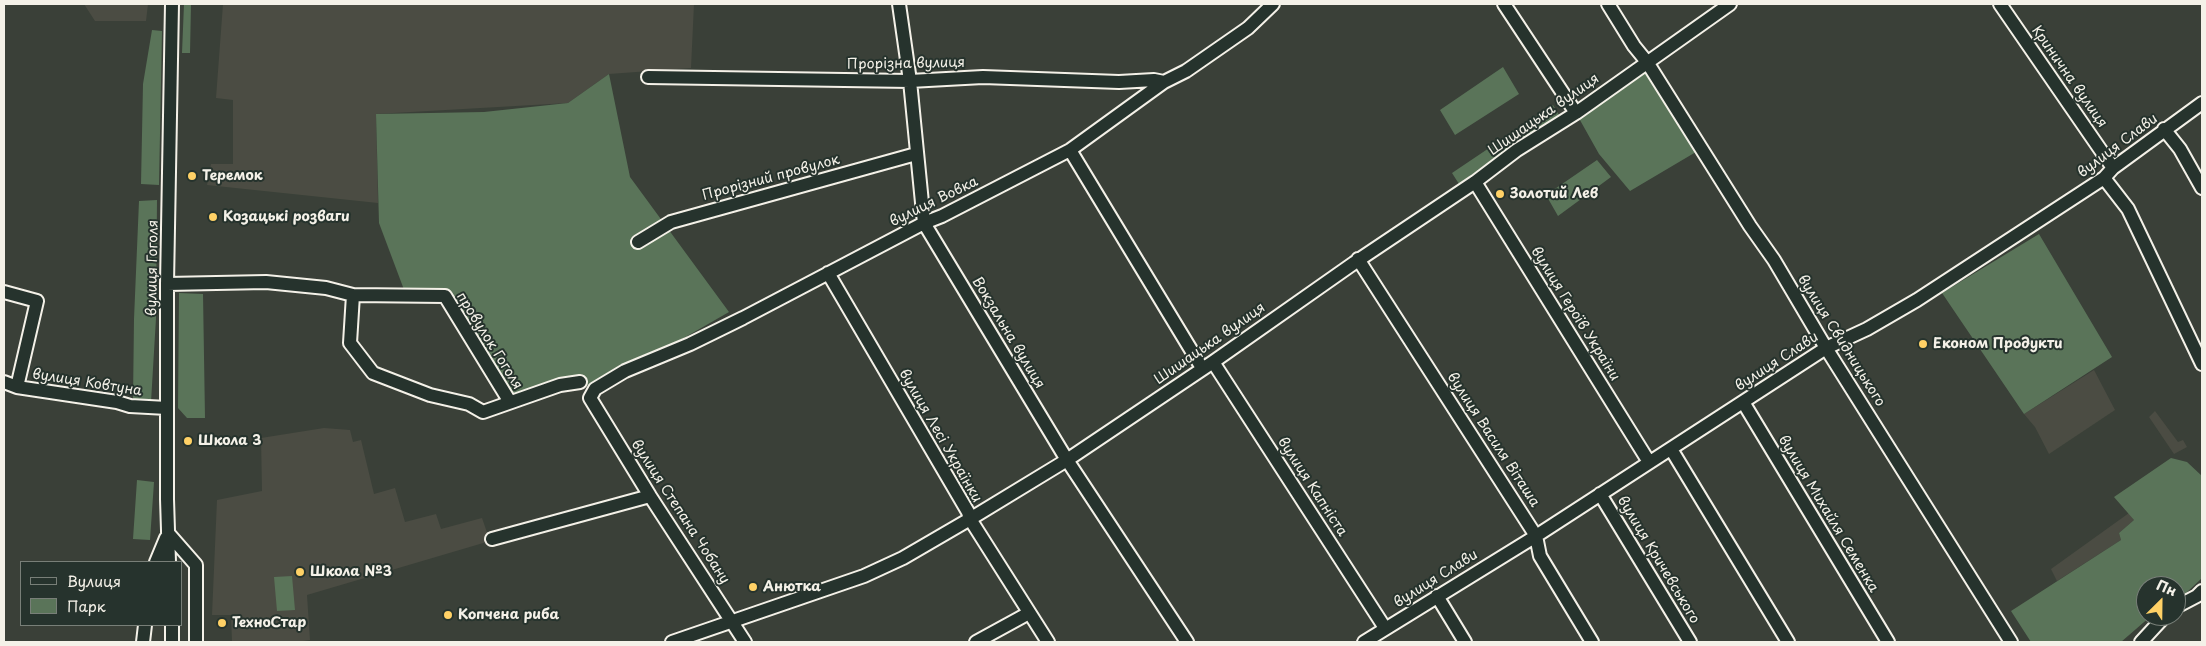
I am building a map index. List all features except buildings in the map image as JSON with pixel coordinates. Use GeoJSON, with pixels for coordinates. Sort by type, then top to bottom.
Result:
{"type":"FeatureCollection","features":[{"type":"Feature","properties":{"kind":"street","name":"вулиця Гоголя"},"geometry":{"type":"LineString","coordinates":[[171,561],[168,533],[167,284],[172,4]]}},
{"type":"Feature","properties":{"kind":"street","name":"Вокзальна вулиця"},"geometry":{"type":"LineString","coordinates":[[899,4],[910,81],[924,223],[1067,460],[1187,642]]}},
{"type":"Feature","properties":{"kind":"street","name":"вулиця Вовка"},"geometry":{"type":"LineString","coordinates":[[590,398],[596,389],[622,372],[690,344],[1070,150],[1164,82],[1186,71],[1248,28],[1273,4]]}},
{"type":"Feature","properties":{"kind":"street"},"geometry":{"type":"LineString","coordinates":[[1504,4],[1576,113]]}},
{"type":"Feature","properties":{"kind":"street","name":"вулиця Свидницького"},"geometry":{"type":"LineString","coordinates":[[1608,4],[1645,59],[1750,226],[1774,260],[1826,348],[2011,642]]}},
{"type":"Feature","properties":{"kind":"street","name":"Шишацька вулиця"},"geometry":{"type":"LineString","coordinates":[[672,642],[864,576],[903,558],[970,519],[1067,460],[1208,365],[1358,259],[1475,182],[1517,150],[1576,113],[1645,59],[1730,4]]}},
{"type":"Feature","properties":{"kind":"street","name":"Кринична вулиця"},"geometry":{"type":"LineString","coordinates":[[2000,4],[2113,168]]}},
{"type":"Feature","properties":{"kind":"street","name":"Прорізна вулиця"},"geometry":{"type":"LineString","coordinates":[[648,77],[910,81],[983,77],[1110,82],[1154,80],[1164,82]]}},
{"type":"Feature","properties":{"kind":"street","name":"вулиця Слави"},"geometry":{"type":"LineString","coordinates":[[1364,642],[1536,536],[1826,348],[1867,329],[1917,300],[2104,178],[2113,168],[2202,102]]}},
{"type":"Feature","properties":{"kind":"street"},"geometry":{"type":"LineString","coordinates":[[2164,129],[2180,149],[2202,188]]}},
{"type":"Feature","properties":{"kind":"street","name":"вулиця Капніста"},"geometry":{"type":"LineString","coordinates":[[1070,150],[1208,365],[1385,628]]}},
{"type":"Feature","properties":{"kind":"street","name":"Прорізний провулок"},"geometry":{"type":"LineString","coordinates":[[638,242],[670,222],[916,154]]}},
{"type":"Feature","properties":{"kind":"street"},"geometry":{"type":"LineString","coordinates":[[2104,178],[2128,209],[2202,364]]}},
{"type":"Feature","properties":{"kind":"street","name":"вулиця Героїв України"},"geometry":{"type":"LineString","coordinates":[[1475,182],[1649,462]]}},
{"type":"Feature","properties":{"kind":"street","name":"вулиця Василя Віташа"},"geometry":{"type":"LineString","coordinates":[[1358,259],[1536,536],[1540,556],[1592,642]]}},
{"type":"Feature","properties":{"kind":"street","name":"вулиця Лесі Українки"},"geometry":{"type":"LineString","coordinates":[[828,273],[970,519],[1048,642]]}},
{"type":"Feature","properties":{"kind":"street","name":"провулок Гоголя"},"geometry":{"type":"LineString","coordinates":[[167,284],[266,282],[326,288],[353,295],[445,296],[510,402]]}},
{"type":"Feature","properties":{"kind":"street"},"geometry":{"type":"LineString","coordinates":[[4,292],[37,301],[17,387]]}},
{"type":"Feature","properties":{"kind":"street","name":"провулок Гоголя"},"geometry":{"type":"LineString","coordinates":[[353,295],[350,343],[373,373],[430,395],[469,404],[483,412],[560,385],[580,382]]}},
{"type":"Feature","properties":{"kind":"street","name":"вулиця Ковтуна"},"geometry":{"type":"LineString","coordinates":[[4,382],[17,387],[117,402],[130,406],[167,408]]}},
{"type":"Feature","properties":{"kind":"street","name":"вулиця Степана Чобану"},"geometry":{"type":"LineString","coordinates":[[590,398],[650,496],[745,642]]}},
{"type":"Feature","properties":{"kind":"street","name":"вулиця Михайля Семенка"},"geometry":{"type":"LineString","coordinates":[[1743,402],[1888,642]]}},
{"type":"Feature","properties":{"kind":"street"},"geometry":{"type":"LineString","coordinates":[[1671,449],[1788,642]]}},
{"type":"Feature","properties":{"kind":"street","name":"вулиця Кричевського"},"geometry":{"type":"LineString","coordinates":[[1600,494],[1690,642]]}},
{"type":"Feature","properties":{"kind":"street"},"geometry":{"type":"LineString","coordinates":[[492,539],[650,496]]}},
{"type":"Feature","properties":{"kind":"street","name":"вулиця Гоголя"},"geometry":{"type":"LineString","coordinates":[[156,561],[168,533]]}},
{"type":"Feature","properties":{"kind":"street"},"geometry":{"type":"LineString","coordinates":[[168,533],[196,566],[196,642]]}},
{"type":"Feature","properties":{"kind":"street","name":"вулиця Гоголя"},"geometry":{"type":"LineString","coordinates":[[172,561],[176,557],[185,556],[196,566]]}},
{"type":"Feature","properties":{"kind":"street"},"geometry":{"type":"LineString","coordinates":[[2186,602],[2202,591]]}},
{"type":"Feature","properties":{"kind":"street"},"geometry":{"type":"LineString","coordinates":[[1437,596],[1465,642]]}},
{"type":"Feature","properties":{"kind":"street"},"geometry":{"type":"LineString","coordinates":[[976,642],[1029,612]]}},
{"type":"Feature","properties":{"kind":"street"},"geometry":{"type":"LineString","coordinates":[[166,626],[172,640]]}},
{"type":"Feature","properties":{"kind":"street"},"geometry":{"type":"LineString","coordinates":[[172,626],[172,640]]}},
{"type":"Feature","properties":{"kind":"street"},"geometry":{"type":"LineString","coordinates":[[2141,642],[2156,626]]}},
{"type":"Feature","properties":{"kind":"shaded area"},"geometry":{"type":"Polygon","coordinates":[[[84,4],[148,4],[146,21],[95,21],[84,4]]]}},
{"type":"Feature","properties":{"kind":"shaded area"},"geometry":{"type":"Polygon","coordinates":[[[223,4],[694,4],[691,68],[609,74],[568,103],[376,114],[378,203],[207,185],[211,164],[233,164],[233,100],[216,98],[223,4]]]}},
{"type":"Feature","properties":{"kind":"shaded area"},"geometry":{"type":"Polygon","coordinates":[[[2094,370],[2115,410],[2049,454],[2035,427],[2024,414],[2094,370]]]}},
{"type":"Feature","properties":{"kind":"shaded area"},"geometry":{"type":"Polygon","coordinates":[[[2155,411],[2178,442],[2183,440],[2187,447],[2174,454],[2149,417],[2155,411]]]}},
{"type":"Feature","properties":{"kind":"shaded area","name":"Школа №3"},"geometry":{"type":"Polygon","coordinates":[[[324,428],[350,430],[353,442],[361,440],[374,494],[395,488],[405,522],[436,514],[441,529],[482,518],[490,541],[307,595],[310,640],[297,642],[232,642],[231,615],[212,615],[217,500],[262,491],[261,438],[324,428]]]}},
{"type":"Feature","properties":{"kind":"shaded area"},"geometry":{"type":"Polygon","coordinates":[[[2129,513],[2134,520],[2119,533],[2121,540],[2057,581],[2051,569],[2129,513]]]}},
{"type":"Feature","properties":{"kind":"green space"},"geometry":{"type":"Polygon","coordinates":[[[184,4],[191,4],[190,53],[182,53],[184,4]]]}},
{"type":"Feature","properties":{"kind":"green space"},"geometry":{"type":"Polygon","coordinates":[[[152,30],[162,31],[159,185],[141,184],[143,84],[152,30]]]}},
{"type":"Feature","properties":{"kind":"green space"},"geometry":{"type":"Polygon","coordinates":[[[1647,62],[1701,149],[1630,191],[1599,154],[1576,113],[1647,62]]]}},
{"type":"Feature","properties":{"kind":"green space"},"geometry":{"type":"Polygon","coordinates":[[[1503,67],[1519,94],[1455,135],[1440,110],[1503,67]]]}},
{"type":"Feature","properties":{"kind":"green space"},"geometry":{"type":"Polygon","coordinates":[[[609,74],[630,177],[729,312],[595,389],[580,382],[510,402],[445,297],[406,295],[379,223],[376,114],[484,112],[568,103],[609,74]]]}},
{"type":"Feature","properties":{"kind":"green space"},"geometry":{"type":"Polygon","coordinates":[[[1553,105],[1559,115],[1459,184],[1452,173],[1553,105]]]}},
{"type":"Feature","properties":{"kind":"green space"},"geometry":{"type":"Polygon","coordinates":[[[1597,160],[1611,177],[1558,216],[1546,195],[1597,160]]]}},
{"type":"Feature","properties":{"kind":"green space"},"geometry":{"type":"Polygon","coordinates":[[[157,200],[156,318],[151,402],[133,400],[134,319],[139,201],[157,200]]]}},
{"type":"Feature","properties":{"kind":"green space"},"geometry":{"type":"Polygon","coordinates":[[[2039,234],[2112,357],[2024,414],[1942,293],[2039,234]]]}},
{"type":"Feature","properties":{"kind":"green space"},"geometry":{"type":"Polygon","coordinates":[[[179,293],[203,294],[205,418],[187,418],[178,408],[179,293]]]}},
{"type":"Feature","properties":{"kind":"green space"},"geometry":{"type":"Polygon","coordinates":[[[2171,458],[2187,462],[2202,476],[2202,578],[2186,593],[2186,576],[2136,576],[2136,626],[2139,626],[2121,642],[2031,642],[2011,611],[2121,540],[2119,533],[2134,520],[2114,497],[2171,458]]]}},
{"type":"Feature","properties":{"kind":"green space"},"geometry":{"type":"Polygon","coordinates":[[[137,480],[154,482],[150,540],[133,539],[137,480]]]}},
{"type":"Feature","properties":{"kind":"green space"},"geometry":{"type":"Polygon","coordinates":[[[292,576],[295,610],[277,611],[274,577],[292,576]]]}},
{"type":"Feature","properties":{"kind":"place","name":"Теремок"},"geometry":{"type":"Point","coordinates":[192,176]}},
{"type":"Feature","properties":{"kind":"place","name":"Золотий Лев"},"geometry":{"type":"Point","coordinates":[1500,194]}},
{"type":"Feature","properties":{"kind":"place","name":"Козацькі розваги"},"geometry":{"type":"Point","coordinates":[213,217]}},
{"type":"Feature","properties":{"kind":"place","name":"Економ Продукти"},"geometry":{"type":"Point","coordinates":[1923,344]}},
{"type":"Feature","properties":{"kind":"place","name":"Школа 3"},"geometry":{"type":"Point","coordinates":[188,441]}},
{"type":"Feature","properties":{"kind":"place","name":"Школа №3"},"geometry":{"type":"Point","coordinates":[300,572]}},
{"type":"Feature","properties":{"kind":"place","name":"Анютка"},"geometry":{"type":"Point","coordinates":[753,587]}},
{"type":"Feature","properties":{"kind":"place","name":"Копчена риба"},"geometry":{"type":"Point","coordinates":[448,615]}},
{"type":"Feature","properties":{"kind":"place","name":"ТехноСтар"},"geometry":{"type":"Point","coordinates":[222,623]}}]}
